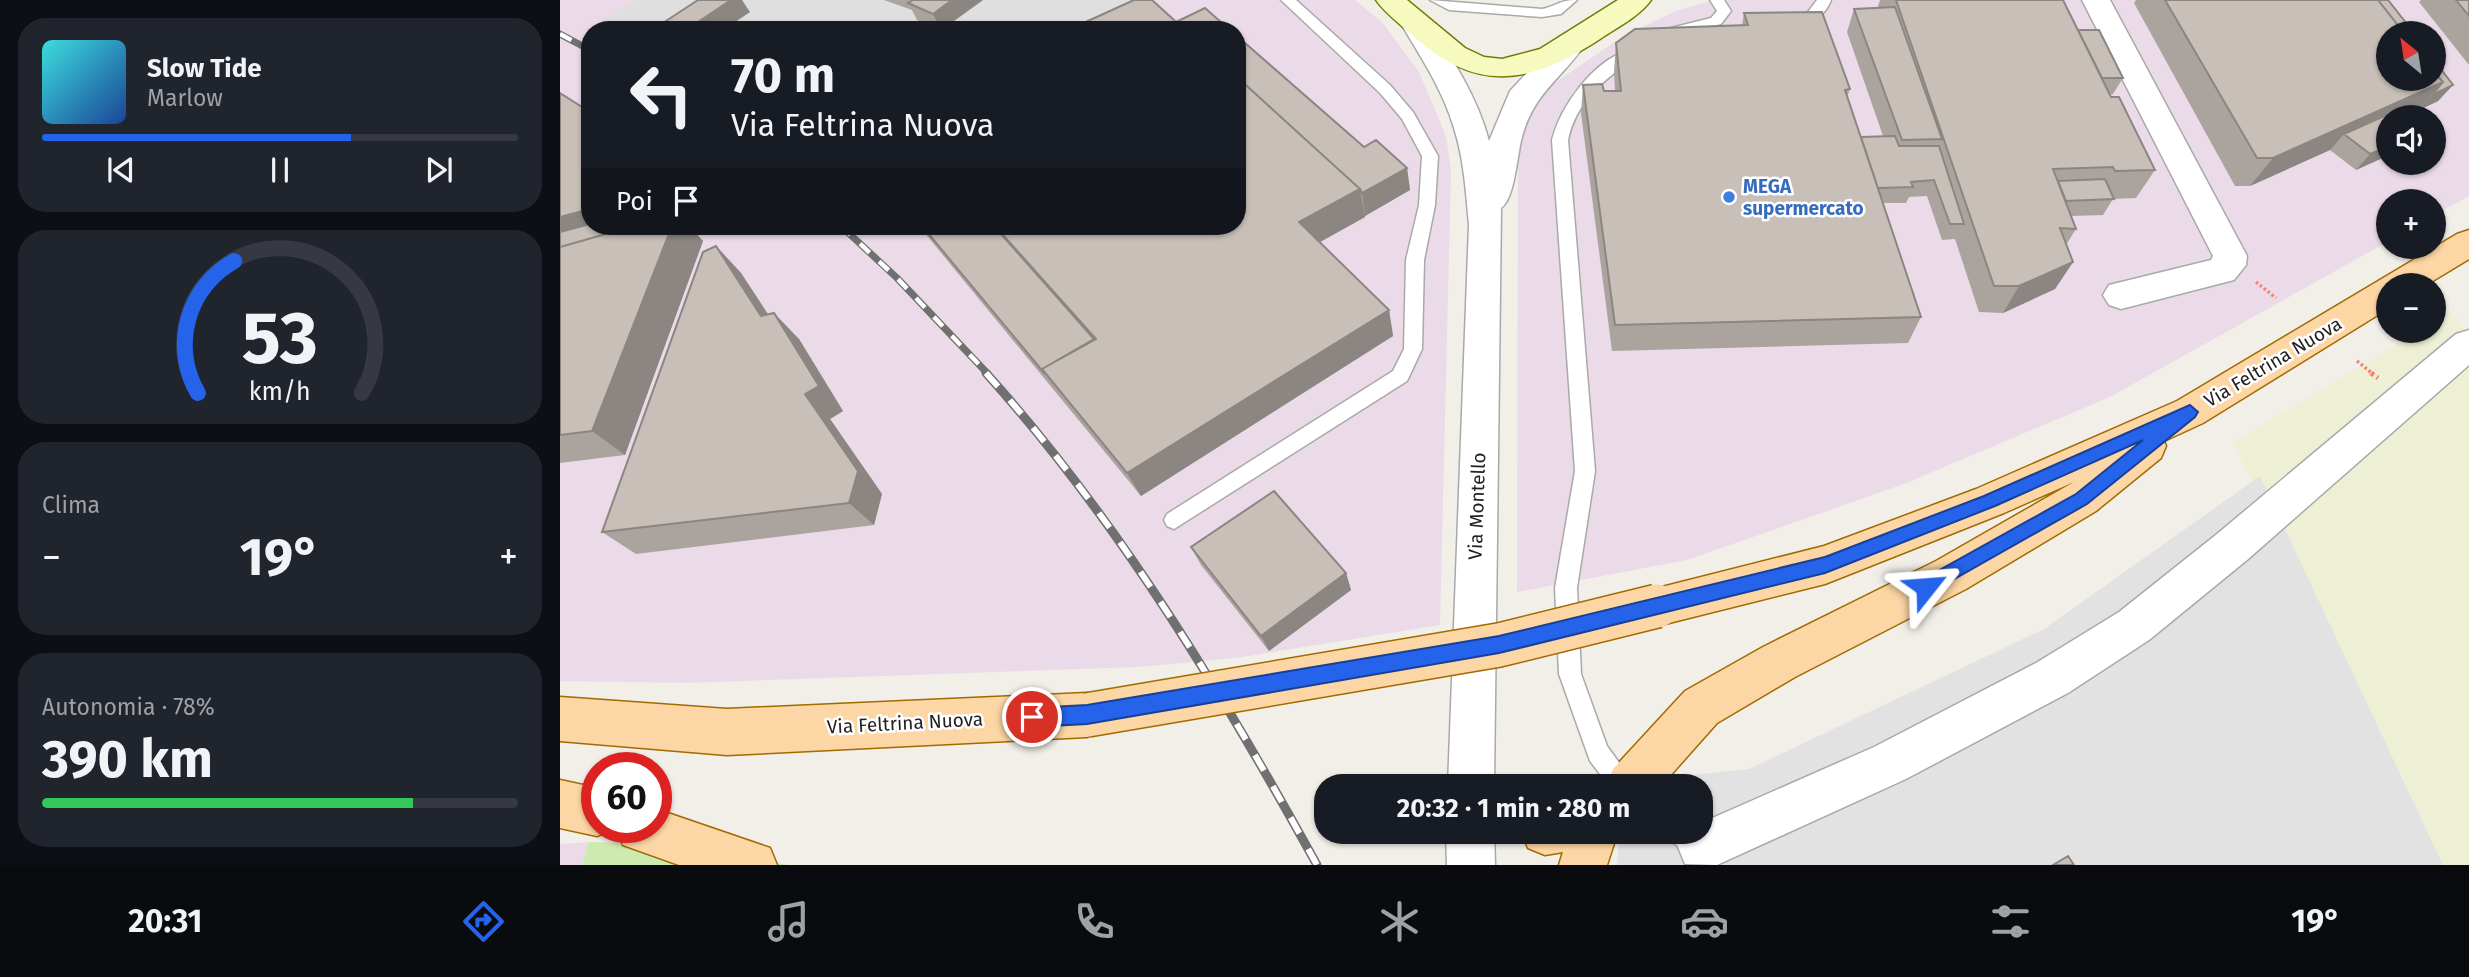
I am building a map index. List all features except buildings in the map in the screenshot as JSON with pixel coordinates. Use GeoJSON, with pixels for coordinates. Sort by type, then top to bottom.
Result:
{"type":"FeatureCollection","features":[{"type":"Feature","properties":{"kind":"main road"},"geometry":{"type":"LineString","coordinates":[[1390,0],[1456,56],[1494,68],[1520,66],[1572,43],[1638,3]]}},
{"type":"Feature","properties":{"kind":"main road"},"geometry":{"type":"LineString","coordinates":[[2419,273],[2469,243]]}},
{"type":"Feature","properties":{"kind":"main road","name":"Via Feltrina Nuova"},"geometry":{"type":"LineString","coordinates":[[560,719],[727,732],[1087,715],[1499,645],[1825,565],[1990,501],[2190,412],[2376,299]]}},
{"type":"Feature","properties":{"kind":"main road"},"geometry":{"type":"LineString","coordinates":[[1639,774],[1701,707],[1779,662],[1951,575],[2082,499],[2190,412]]}},
{"type":"Feature","properties":{"kind":"main road"},"geometry":{"type":"LineString","coordinates":[[560,804],[581,809]]}},
{"type":"Feature","properties":{"kind":"main road"},"geometry":{"type":"LineString","coordinates":[[672,838],[753,865]]}},
{"type":"Feature","properties":{"kind":"main road"},"geometry":{"type":"LineString","coordinates":[[1583,865],[1590,844]]}},
{"type":"Feature","properties":{"kind":"street"},"geometry":{"type":"LineString","coordinates":[[2096,0],[2230,256],[2229,265],[2222,271],[2121,295]]}},
{"type":"Feature","properties":{"kind":"street","name":"Via Montello"},"geometry":{"type":"LineString","coordinates":[[1414,22],[1450,81],[1469,127],[1486,225]]}},
{"type":"Feature","properties":{"kind":"street","name":"Via Montello"},"geometry":{"type":"LineString","coordinates":[[1471,774],[1486,225],[1506,136],[1521,99],[1572,43]]}},
{"type":"Feature","properties":{"kind":"street"},"geometry":{"type":"LineString","coordinates":[[1713,830],[1890,763],[2052,678],[2134,626],[2241,539],[2469,344]]}},
{"type":"Feature","properties":{"kind":"street"},"geometry":{"type":"LineString","coordinates":[[1470,844],[1471,865]]}},
{"type":"Feature","properties":{"kind":"lane"},"geometry":{"type":"LineString","coordinates":[[1174,520],[1400,376],[1413,349],[1415,260],[1427,205],[1430,156],[1408,116],[1385,89],[1287,0]]}},
{"type":"Feature","properties":{"kind":"lane"},"geometry":{"type":"LineString","coordinates":[[1437,0],[1449,6],[1542,13],[1556,11],[1570,0]]}},
{"type":"Feature","properties":{"kind":"lane"},"geometry":{"type":"LineString","coordinates":[[1629,774],[1598,753],[1570,674],[1566,588],[1585,471],[1560,140],[1562,127],[1575,101],[1640,50],[1670,32],[1716,21],[1724,11],[1717,0]]}},
{"type":"Feature","properties":{"kind":"lane"},"geometry":{"type":"LineString","coordinates":[[1785,26],[1812,16],[1821,9],[1824,0]]}},
{"type":"Feature","properties":{"kind":"lane"},"geometry":{"type":"LineString","coordinates":[[1640,50],[1718,37]]}},
{"type":"Feature","properties":{"kind":"shaded area"},"geometry":{"type":"Polygon","coordinates":[[[560,0],[635,0],[600,21],[581,21],[581,235],[1246,235],[1246,21],[1098,21],[1142,0],[1355,0],[1382,22],[1419,72],[1446,136],[1451,170],[1440,625],[1236,658],[1138,667],[687,683],[560,681],[560,0]]]}},
{"type":"Feature","properties":{"kind":"shaded area"},"geometry":{"type":"Polygon","coordinates":[[[635,0],[1142,0],[1098,21],[599,21],[635,0]]]}},
{"type":"Feature","properties":{"kind":"shaded area"},"geometry":{"type":"Polygon","coordinates":[[[1713,0],[2469,0],[2469,196],[2446,208],[2446,189],[2376,189],[2376,248],[2110,397],[1904,484],[1687,560],[1517,592],[1518,112],[1550,86],[1625,35],[1676,11],[1713,0]]]}},
{"type":"Feature","properties":{"kind":"shaded area"},"geometry":{"type":"Polygon","coordinates":[[[2260,476],[2443,865],[1617,865],[1619,844],[1713,844],[1713,774],[1701,774],[1749,769],[2044,629],[2260,476]]]}},
{"type":"Feature","properties":{"kind":"shaded area"},"geometry":{"type":"Polygon","coordinates":[[[588,843],[582,865],[560,865],[560,844],[588,843]]]}},
{"type":"Feature","properties":{"kind":"green space"},"geometry":{"type":"Polygon","coordinates":[[[2452,312],[2469,336],[2469,865],[2436,865],[2233,442],[2400,343],[2446,343],[2446,316],[2452,312]]]}},
{"type":"Feature","properties":{"kind":"green space"},"geometry":{"type":"Polygon","coordinates":[[[588,843],[634,843],[680,844],[788,865],[582,865],[588,843]]]}},
{"type":"Feature","properties":{"kind":"railway"},"geometry":{"type":"LineString","coordinates":[[560,34],[581,45]]}},
{"type":"Feature","properties":{"kind":"railway"},"geometry":{"type":"LineString","coordinates":[[851,235],[897,278],[988,374]]}},
{"type":"Feature","properties":{"kind":"railway"},"geometry":{"type":"LineString","coordinates":[[986,373],[1034,429],[1124,548],[1205,672],[1317,865]]}},
{"type":"Feature","properties":{"kind":"place","name":"MEGA supermercato"},"geometry":{"type":"Point","coordinates":[1729,197]}},
{"type":"Feature","properties":{"kind":"route"},"geometry":{"type":"LineString","coordinates":[[1032,717],[1087,715],[1499,645],[1825,565],[1990,501],[2190,412],[2082,499],[1926,587]]}}]}
